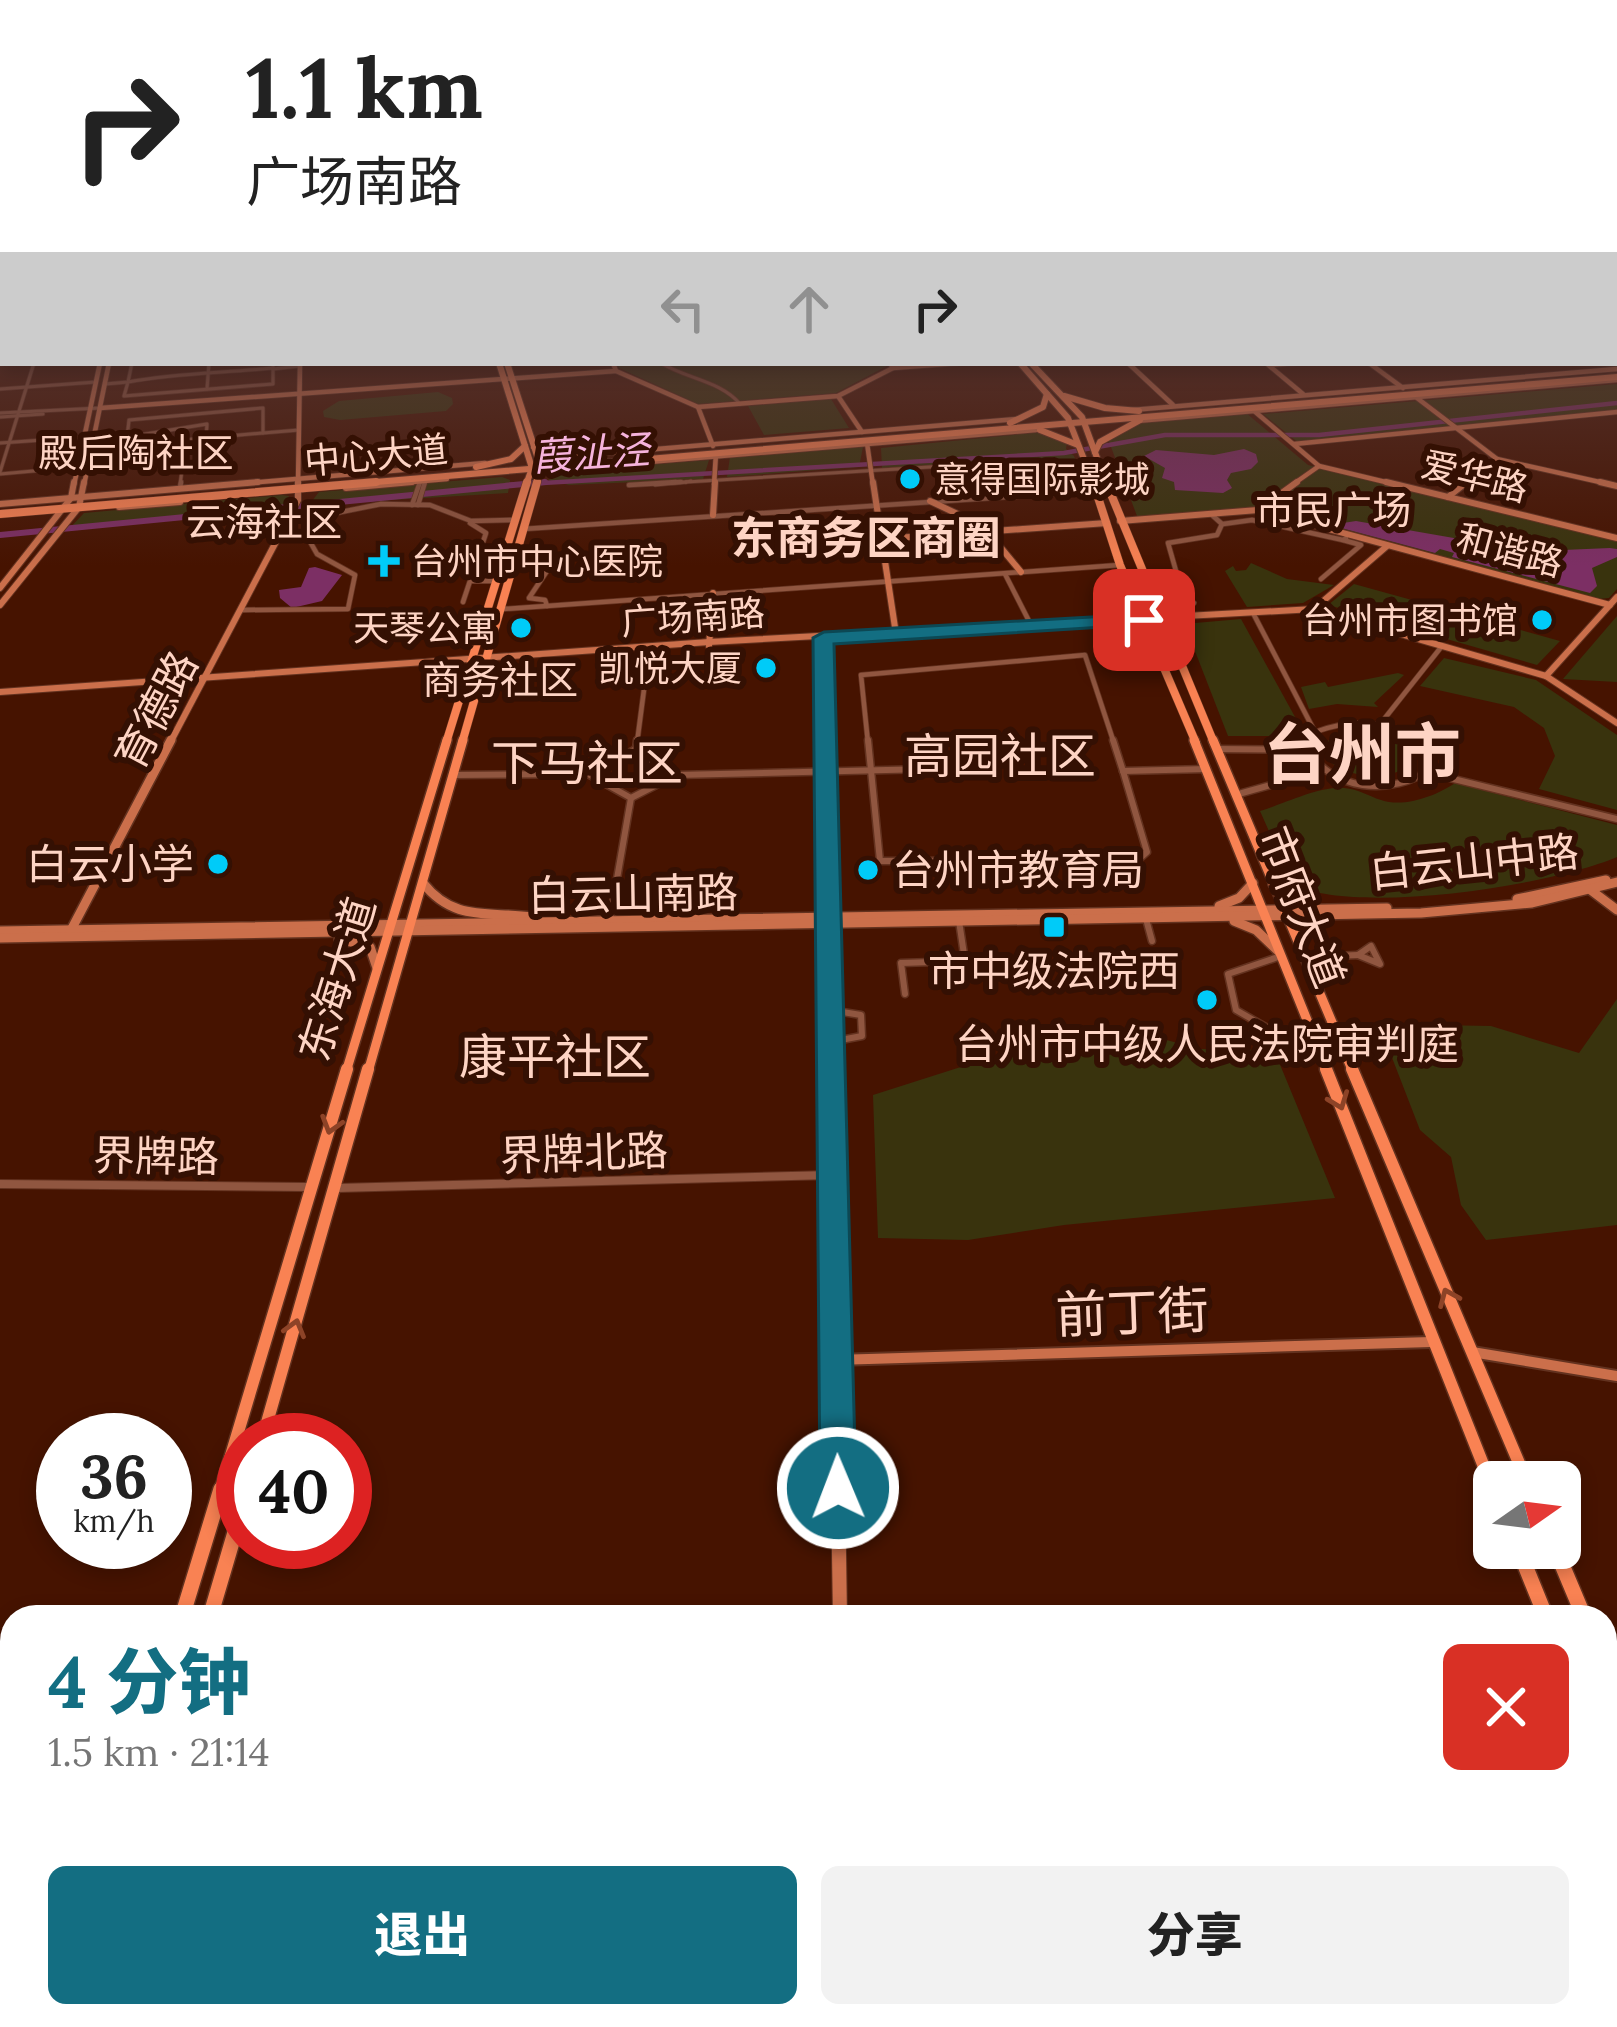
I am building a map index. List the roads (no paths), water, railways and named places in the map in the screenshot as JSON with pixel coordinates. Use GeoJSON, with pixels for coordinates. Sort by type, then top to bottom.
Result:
{"type":"FeatureCollection","features":[{"type":"Feature","properties":{"kind":"main road","name":"市府大道"},"geometry":{"type":"LineString","coordinates":[[1032,377],[1069,421],[1083,451],[1120,565],[1254,880],[1481,1461]]}},
{"type":"Feature","properties":{"kind":"main road","name":"市府大道"},"geometry":{"type":"LineString","coordinates":[[1044,377],[1083,419],[1096,446],[1120,521],[1518,1461]]}},
{"type":"Feature","properties":{"kind":"main road","name":"中心大道"},"geometry":{"type":"LineString","coordinates":[[73,504],[422,480],[568,459],[1252,409],[1597,377]]}},
{"type":"Feature","properties":{"kind":"main road"},"geometry":{"type":"LineString","coordinates":[[508,378],[536,465]]}},
{"type":"Feature","properties":{"kind":"main road","name":"中心大道"},"geometry":{"type":"LineString","coordinates":[[1151,414],[1175,408],[1408,392]]}},
{"type":"Feature","properties":{"kind":"main road"},"geometry":{"type":"LineString","coordinates":[[1008,426],[1043,407],[1047,394]]}},
{"type":"Feature","properties":{"kind":"main road"},"geometry":{"type":"LineString","coordinates":[[1061,394],[1119,411],[1151,414]]}},
{"type":"Feature","properties":{"kind":"main road"},"geometry":{"type":"LineString","coordinates":[[1096,446],[1151,414]]}},
{"type":"Feature","properties":{"kind":"main road"},"geometry":{"type":"LineString","coordinates":[[1008,426],[1058,434],[1083,451]]}},
{"type":"Feature","properties":{"kind":"main road"},"geometry":{"type":"LineString","coordinates":[[530,446],[568,459]]}},
{"type":"Feature","properties":{"kind":"main road"},"geometry":{"type":"LineString","coordinates":[[476,467],[502,462],[530,446]]}},
{"type":"Feature","properties":{"kind":"main road","name":"中心大道"},"geometry":{"type":"LineString","coordinates":[[0,511],[197,492],[422,480],[476,467],[584,464],[714,450]]}},
{"type":"Feature","properties":{"kind":"main road"},"geometry":{"type":"LineString","coordinates":[[422,480],[504,475],[529,486],[584,464]]}},
{"type":"Feature","properties":{"kind":"main road","name":"东海大道"},"geometry":{"type":"LineString","coordinates":[[186,1605],[513,520],[536,465]]}},
{"type":"Feature","properties":{"kind":"main road","name":"东海大道"},"geometry":{"type":"LineString","coordinates":[[270,1413],[503,609],[536,465]]}},
{"type":"Feature","properties":{"kind":"main road"},"geometry":{"type":"LineString","coordinates":[[181,495],[197,492]]}},
{"type":"Feature","properties":{"kind":"main road"},"geometry":{"type":"LineString","coordinates":[[214,1605],[224,1569]]}},
{"type":"Feature","properties":{"kind":"main road"},"geometry":{"type":"LineString","coordinates":[[1526,1569],[1541,1605]]}},
{"type":"Feature","properties":{"kind":"main road"},"geometry":{"type":"LineString","coordinates":[[1564,1569],[1579,1605]]}},
{"type":"Feature","properties":{"kind":"street"},"geometry":{"type":"LineString","coordinates":[[30,377],[0,473],[78,467]]}},
{"type":"Feature","properties":{"kind":"street"},"geometry":{"type":"LineString","coordinates":[[0,588],[73,504],[97,377]]}},
{"type":"Feature","properties":{"kind":"street"},"geometry":{"type":"LineString","coordinates":[[0,605],[68,521],[94,440],[106,377]]}},
{"type":"Feature","properties":{"kind":"street"},"geometry":{"type":"LineString","coordinates":[[129,377],[124,396],[273,384],[273,377]]}},
{"type":"Feature","properties":{"kind":"street"},"geometry":{"type":"LineString","coordinates":[[105,384],[159,377]]}},
{"type":"Feature","properties":{"kind":"street"},"geometry":{"type":"LineString","coordinates":[[207,401],[208,377]]}},
{"type":"Feature","properties":{"kind":"street"},"geometry":{"type":"LineString","coordinates":[[300,377],[300,488]]}},
{"type":"Feature","properties":{"kind":"street"},"geometry":{"type":"LineString","coordinates":[[0,415],[522,377]]}},
{"type":"Feature","properties":{"kind":"street"},"geometry":{"type":"LineString","coordinates":[[635,377],[698,407],[838,396],[872,377]]}},
{"type":"Feature","properties":{"kind":"street"},"geometry":{"type":"LineString","coordinates":[[682,377],[728,390],[740,404]]}},
{"type":"Feature","properties":{"kind":"street"},"geometry":{"type":"LineString","coordinates":[[1142,377],[1175,408]]}},
{"type":"Feature","properties":{"kind":"street"},"geometry":{"type":"LineString","coordinates":[[1282,377],[1306,397]]}},
{"type":"Feature","properties":{"kind":"street"},"geometry":{"type":"LineString","coordinates":[[1387,377],[1497,459],[1617,486]]}},
{"type":"Feature","properties":{"kind":"street"},"geometry":{"type":"LineString","coordinates":[[0,389],[96,382]]}},
{"type":"Feature","properties":{"kind":"street"},"geometry":{"type":"LineString","coordinates":[[838,396],[865,438],[896,632]]}},
{"type":"Feature","properties":{"kind":"street"},"geometry":{"type":"LineString","coordinates":[[698,407],[714,450],[713,515]]}},
{"type":"Feature","properties":{"kind":"street"},"geometry":{"type":"LineString","coordinates":[[180,461],[122,465],[129,420],[263,408],[263,433]]}},
{"type":"Feature","properties":{"kind":"street"},"geometry":{"type":"LineString","coordinates":[[1119,411],[1175,408]]}},
{"type":"Feature","properties":{"kind":"street"},"geometry":{"type":"LineString","coordinates":[[1120,521],[1258,511],[1319,466],[1252,409],[1137,421]]}},
{"type":"Feature","properties":{"kind":"street"},"geometry":{"type":"LineString","coordinates":[[1291,442],[1617,412]]}},
{"type":"Feature","properties":{"kind":"street"},"geometry":{"type":"LineString","coordinates":[[865,438],[1022,419]]}},
{"type":"Feature","properties":{"kind":"street"},"geometry":{"type":"LineString","coordinates":[[127,440],[207,424],[206,438]]}},
{"type":"Feature","properties":{"kind":"street"},"geometry":{"type":"LineString","coordinates":[[94,440],[186,440],[300,430]]}},
{"type":"Feature","properties":{"kind":"street"},"geometry":{"type":"LineString","coordinates":[[865,438],[1036,430]]}},
{"type":"Feature","properties":{"kind":"street"},"geometry":{"type":"LineString","coordinates":[[0,443],[85,436]]}},
{"type":"Feature","properties":{"kind":"street"},"geometry":{"type":"LineString","coordinates":[[181,495],[180,461],[186,440]]}},
{"type":"Feature","properties":{"kind":"street"},"geometry":{"type":"LineString","coordinates":[[558,457],[714,450]]}},
{"type":"Feature","properties":{"kind":"street"},"geometry":{"type":"LineString","coordinates":[[564,469],[714,450]]}},
{"type":"Feature","properties":{"kind":"street"},"geometry":{"type":"LineString","coordinates":[[1448,497],[1497,459]]}},
{"type":"Feature","properties":{"kind":"street"},"geometry":{"type":"LineString","coordinates":[[416,502],[422,480],[502,462]]}},
{"type":"Feature","properties":{"kind":"street"},"geometry":{"type":"LineString","coordinates":[[691,481],[629,485],[870,465],[1011,462],[1052,471],[1078,492]]}},
{"type":"Feature","properties":{"kind":"street","name":"爱华路"},"geometry":{"type":"LineString","coordinates":[[1319,466],[1617,538]]}},
{"type":"Feature","properties":{"kind":"street","name":"育德路"},"geometry":{"type":"LineString","coordinates":[[70,933],[206,682],[300,488]]}},
{"type":"Feature","properties":{"kind":"street"},"geometry":{"type":"LineString","coordinates":[[524,529],[1097,490]]}},
{"type":"Feature","properties":{"kind":"street"},"geometry":{"type":"LineString","coordinates":[[930,501],[975,516],[994,532],[1021,572]]}},
{"type":"Feature","properties":{"kind":"street"},"geometry":{"type":"LineString","coordinates":[[242,610],[348,609],[355,575],[310,550],[304,531],[308,523],[366,506],[416,502],[486,532],[463,602]]}},
{"type":"Feature","properties":{"kind":"street","name":"和谐路"},"geometry":{"type":"LineString","coordinates":[[1258,511],[1610,605]]}},
{"type":"Feature","properties":{"kind":"street"},"geometry":{"type":"LineString","coordinates":[[1211,515],[1222,524],[1252,520],[1361,545],[1321,578]]}},
{"type":"Feature","properties":{"kind":"street"},"geometry":{"type":"LineString","coordinates":[[467,521],[513,520]]}},
{"type":"Feature","properties":{"kind":"street"},"geometry":{"type":"LineString","coordinates":[[882,539],[1077,521],[1107,523]]}},
{"type":"Feature","properties":{"kind":"street"},"geometry":{"type":"LineString","coordinates":[[1194,603],[1184,597],[1168,543],[1216,535],[1222,524]]}},
{"type":"Feature","properties":{"kind":"street"},"geometry":{"type":"LineString","coordinates":[[1314,609],[1387,546]]}},
{"type":"Feature","properties":{"kind":"street"},"geometry":{"type":"LineString","coordinates":[[547,606],[545,600],[529,598],[551,565]]}},
{"type":"Feature","properties":{"kind":"street"},"geometry":{"type":"LineString","coordinates":[[503,609],[1120,565]]}},
{"type":"Feature","properties":{"kind":"street"},"geometry":{"type":"LineString","coordinates":[[1005,574],[1030,623]]}},
{"type":"Feature","properties":{"kind":"street"},"geometry":{"type":"LineString","coordinates":[[1145,579],[1178,578]]}},
{"type":"Feature","properties":{"kind":"street"},"geometry":{"type":"LineString","coordinates":[[472,579],[496,579]]}},
{"type":"Feature","properties":{"kind":"street"},"geometry":{"type":"LineString","coordinates":[[709,644],[713,593]]}},
{"type":"Feature","properties":{"kind":"street"},"geometry":{"type":"LineString","coordinates":[[1546,676],[1617,597]]}},
{"type":"Feature","properties":{"kind":"street","name":"广场南路"},"geometry":{"type":"LineString","coordinates":[[487,661],[1314,609],[1546,676],[1617,723]]}},
{"type":"Feature","properties":{"kind":"street"},"geometry":{"type":"LineString","coordinates":[[1253,613],[1315,732]]}},
{"type":"Feature","properties":{"kind":"street","name":"广场南路"},"geometry":{"type":"LineString","coordinates":[[0,694],[1143,618]]}},
{"type":"Feature","properties":{"kind":"street"},"geometry":{"type":"LineString","coordinates":[[824,638],[840,1605]]}},
{"type":"Feature","properties":{"kind":"street"},"geometry":{"type":"LineString","coordinates":[[1380,724],[1442,646]]}},
{"type":"Feature","properties":{"kind":"street"},"geometry":{"type":"LineString","coordinates":[[636,749],[649,651]]}},
{"type":"Feature","properties":{"kind":"street"},"geometry":{"type":"LineString","coordinates":[[1085,655],[1123,771],[1148,852],[1138,860],[880,862],[861,675],[1085,655]]}},
{"type":"Feature","properties":{"kind":"street"},"geometry":{"type":"LineString","coordinates":[[1306,750],[1315,732],[1348,722],[1380,724],[1426,745],[1433,757],[1429,773]]}},
{"type":"Feature","properties":{"kind":"street"},"geometry":{"type":"LineString","coordinates":[[636,749],[676,775]]}},
{"type":"Feature","properties":{"kind":"street"},"geometry":{"type":"LineString","coordinates":[[454,775],[588,773],[636,749]]}},
{"type":"Feature","properties":{"kind":"street"},"geometry":{"type":"LineString","coordinates":[[1216,749],[1306,750],[1324,770],[1345,779],[1382,785],[1414,781],[1429,773],[1617,818]]}},
{"type":"Feature","properties":{"kind":"street"},"geometry":{"type":"LineString","coordinates":[[631,798],[676,775],[928,769]]}},
{"type":"Feature","properties":{"kind":"street"},"geometry":{"type":"LineString","coordinates":[[1123,771],[1207,769]]}},
{"type":"Feature","properties":{"kind":"street"},"geometry":{"type":"LineString","coordinates":[[1235,795],[1324,770]]}},
{"type":"Feature","properties":{"kind":"street"},"geometry":{"type":"LineString","coordinates":[[588,773],[631,798]]}},
{"type":"Feature","properties":{"kind":"street"},"geometry":{"type":"LineString","coordinates":[[610,919],[631,798]]}},
{"type":"Feature","properties":{"kind":"street","name":"白云山中路"},"geometry":{"type":"LineString","coordinates":[[1267,913],[1480,909],[1617,879]]}},
{"type":"Feature","properties":{"kind":"street"},"geometry":{"type":"LineString","coordinates":[[1202,910],[1239,898],[1254,880]]}},
{"type":"Feature","properties":{"kind":"street"},"geometry":{"type":"LineString","coordinates":[[1271,881],[1323,912],[1306,928],[1301,952],[1358,955]]}},
{"type":"Feature","properties":{"kind":"street"},"geometry":{"type":"LineString","coordinates":[[424,883],[439,906],[461,915],[549,920]]}},
{"type":"Feature","properties":{"kind":"street"},"geometry":{"type":"LineString","coordinates":[[1587,888],[1617,910]]}},
{"type":"Feature","properties":{"kind":"street","name":"白云山南路"},"geometry":{"type":"LineString","coordinates":[[412,927],[1202,910],[1267,913]]}},
{"type":"Feature","properties":{"kind":"street","name":"白云山南路"},"geometry":{"type":"LineString","coordinates":[[70,933],[293,934],[549,920],[959,921],[1267,913]]}},
{"type":"Feature","properties":{"kind":"street"},"geometry":{"type":"LineString","coordinates":[[1222,917],[1256,930],[1280,955],[1228,974],[1236,1010],[1269,1029],[1313,1035]]}},
{"type":"Feature","properties":{"kind":"street"},"geometry":{"type":"LineString","coordinates":[[1146,919],[1152,941]]}},
{"type":"Feature","properties":{"kind":"street"},"geometry":{"type":"LineString","coordinates":[[905,994],[902,963],[965,961],[959,921]]}},
{"type":"Feature","properties":{"kind":"street","name":"白云山南路"},"geometry":{"type":"LineString","coordinates":[[0,934],[390,928]]}},
{"type":"Feature","properties":{"kind":"street"},"geometry":{"type":"LineString","coordinates":[[293,934],[304,940],[350,939],[370,947],[378,970]]}},
{"type":"Feature","properties":{"kind":"street"},"geometry":{"type":"LineString","coordinates":[[829,1010],[861,1015],[862,1036],[830,1042]]}},
{"type":"Feature","properties":{"kind":"street","name":"界牌北路"},"geometry":{"type":"LineString","coordinates":[[337,1188],[832,1175]]}},
{"type":"Feature","properties":{"kind":"street","name":"界牌路"},"geometry":{"type":"LineString","coordinates":[[0,1184],[312,1187]]}},
{"type":"Feature","properties":{"kind":"street","name":"前丁街"},"geometry":{"type":"LineString","coordinates":[[835,1360],[1431,1342]]}},
{"type":"Feature","properties":{"kind":"street"},"geometry":{"type":"LineString","coordinates":[[1472,1352],[1617,1376]]}},
{"type":"Feature","properties":{"kind":"waterway","name":"葭沚泾"},"geometry":{"type":"LineString","coordinates":[[526,484],[1064,453],[1165,435],[1319,435],[1617,403]]}},
{"type":"Feature","properties":{"kind":"waterway","name":"葭沚泾"},"geometry":{"type":"LineString","coordinates":[[526,484],[545,482]]}},
{"type":"Feature","properties":{"kind":"waterway","name":"葭沚泾"},"geometry":{"type":"LineString","coordinates":[[0,535],[526,484]]}},
{"type":"Feature","properties":{"kind":"waterway","name":"葭沚泾"},"geometry":{"type":"LineString","coordinates":[[506,485],[526,484]]}},
{"type":"Feature","properties":{"kind":"place","name":"意得国际影城"},"geometry":{"type":"Point","coordinates":[910,479]}},
{"type":"Feature","properties":{"kind":"place","name":"台州市中心医院"},"geometry":{"type":"Point","coordinates":[384,561]}},
{"type":"Feature","properties":{"kind":"place","name":"台州市图书馆"},"geometry":{"type":"Point","coordinates":[1542,620]}},
{"type":"Feature","properties":{"kind":"place","name":"天琴公寓"},"geometry":{"type":"Point","coordinates":[521,628]}},
{"type":"Feature","properties":{"kind":"place","name":"凯悦大厦"},"geometry":{"type":"Point","coordinates":[766,668]}},
{"type":"Feature","properties":{"kind":"place","name":"白云小学"},"geometry":{"type":"Point","coordinates":[218,864]}},
{"type":"Feature","properties":{"kind":"place","name":"台州市教育局"},"geometry":{"type":"Point","coordinates":[868,870]}},
{"type":"Feature","properties":{"kind":"place","name":"市中级法院西"},"geometry":{"type":"Point","coordinates":[1054,927]}},
{"type":"Feature","properties":{"kind":"place","name":"台州市中级人民法院审判庭"},"geometry":{"type":"Point","coordinates":[1207,1000]}},
{"type":"Feature","properties":{"kind":"district","name":"殿后陶社区"},"geometry":{"type":"Point","coordinates":[136,453]}},
{"type":"Feature","properties":{"kind":"district","name":"市民广场"},"geometry":{"type":"Point","coordinates":[1333,510]}},
{"type":"Feature","properties":{"kind":"district","name":"云海社区"},"geometry":{"type":"Point","coordinates":[264,522]}},
{"type":"Feature","properties":{"kind":"district","name":"东商务区商圈"},"geometry":{"type":"Point","coordinates":[866,537]}},
{"type":"Feature","properties":{"kind":"district","name":"商务社区"},"geometry":{"type":"Point","coordinates":[500,680]}},
{"type":"Feature","properties":{"kind":"district","name":"台州市"},"geometry":{"type":"Point","coordinates":[1362,754]}},
{"type":"Feature","properties":{"kind":"district","name":"高园社区"},"geometry":{"type":"Point","coordinates":[1000,755]}},
{"type":"Feature","properties":{"kind":"district","name":"下马社区"},"geometry":{"type":"Point","coordinates":[587,762]}},
{"type":"Feature","properties":{"kind":"district","name":"康平社区"},"geometry":{"type":"Point","coordinates":[555,1056]}}]}
